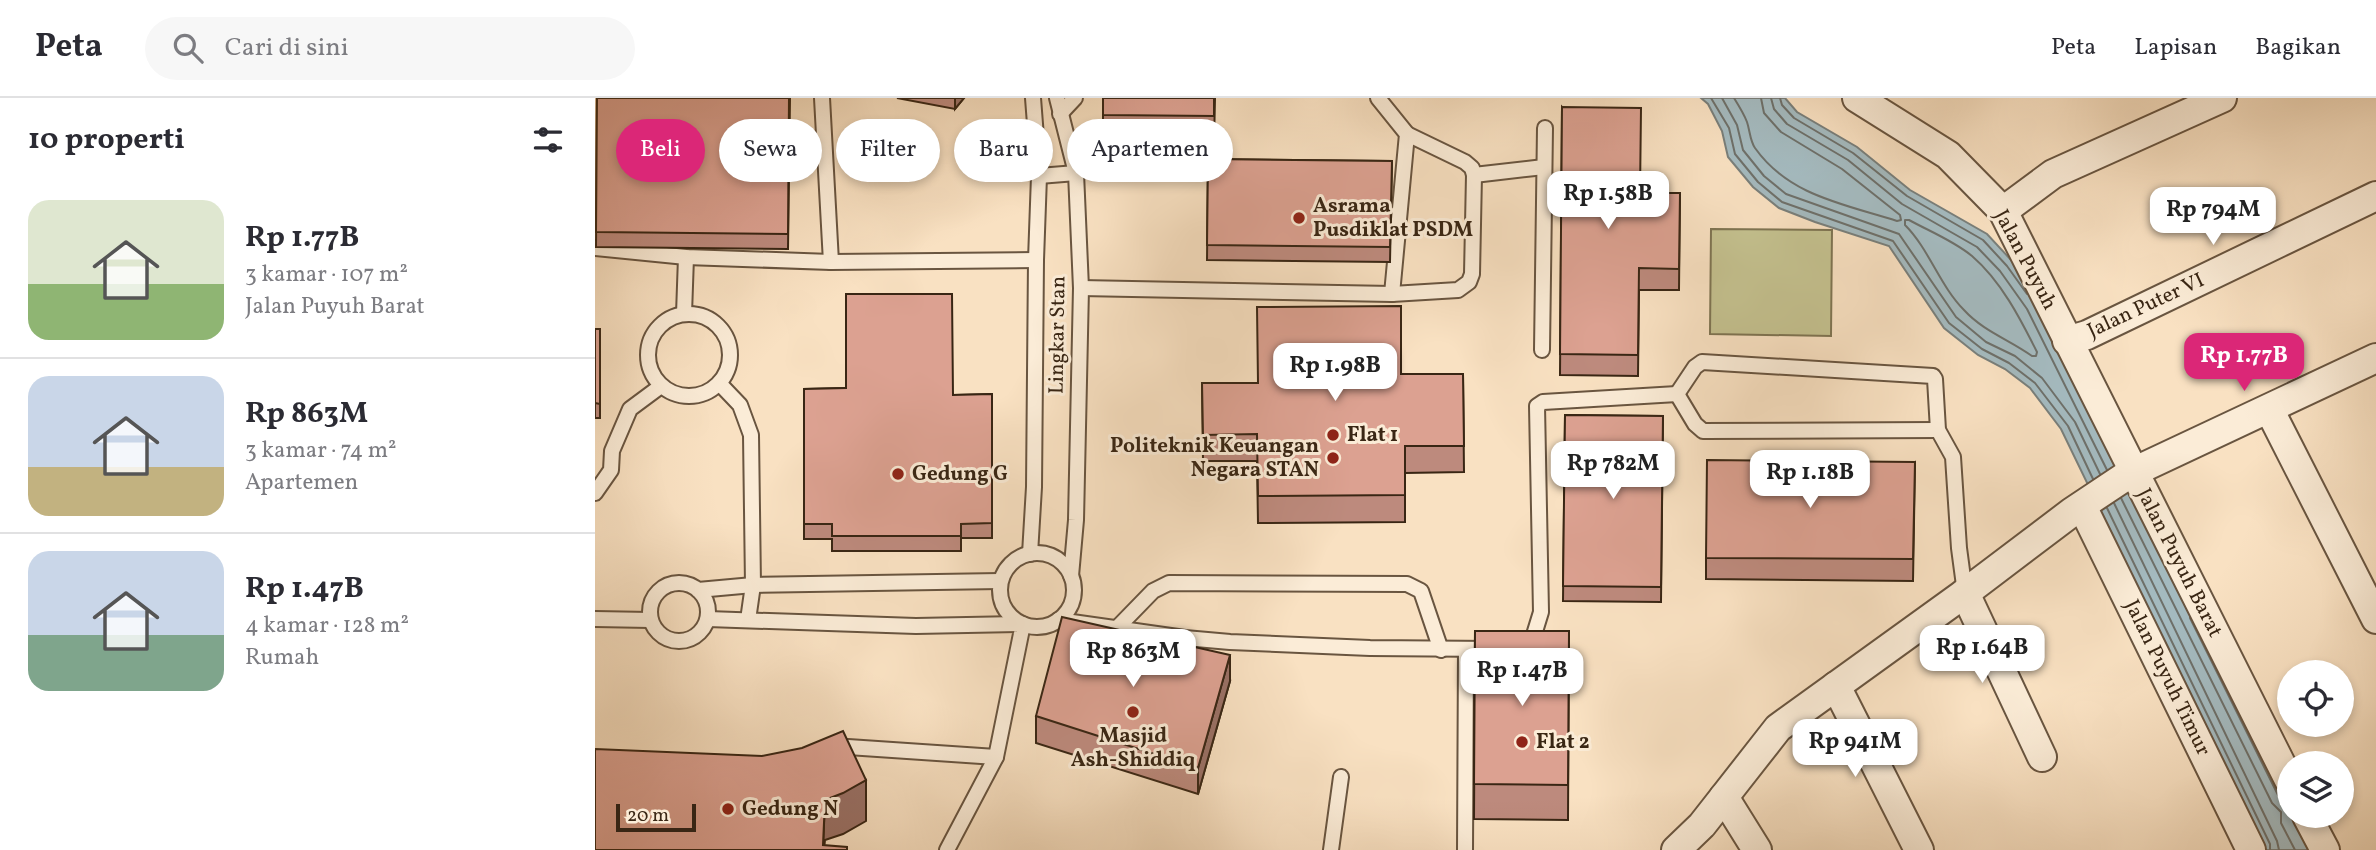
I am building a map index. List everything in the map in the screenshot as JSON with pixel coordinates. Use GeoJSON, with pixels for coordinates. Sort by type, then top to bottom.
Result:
{"type":"FeatureCollection","features":[{"type":"Feature","properties":{"kind":"street","name":"Jalan Puyuh"},"geometry":{"type":"LineString","coordinates":[[1857,98],[1948,155],[2003,211],[2131,473]]}},
{"type":"Feature","properties":{"kind":"street"},"geometry":{"type":"LineString","coordinates":[[2003,211],[2053,174],[2222,98]]}},
{"type":"Feature","properties":{"kind":"street","name":"Jalan Puter VI"},"geometry":{"type":"LineString","coordinates":[[2067,341],[2087,335],[2376,196]]}},
{"type":"Feature","properties":{"kind":"street","name":"Jalan Puyuh Barat"},"geometry":{"type":"LineString","coordinates":[[2277,756],[2131,473],[2376,359]]}},
{"type":"Feature","properties":{"kind":"street"},"geometry":{"type":"LineString","coordinates":[[2269,409],[2373,604]]}},
{"type":"Feature","properties":{"kind":"street"},"geometry":{"type":"LineString","coordinates":[[1676,850],[1702,825],[1778,728],[2131,473]]}},
{"type":"Feature","properties":{"kind":"street","name":"Jalan Puyuh Timur"},"geometry":{"type":"LineString","coordinates":[[2086,503],[2252,850]]}},
{"type":"Feature","properties":{"kind":"street"},"geometry":{"type":"LineString","coordinates":[[1965,593],[2042,757]]}},
{"type":"Feature","properties":{"kind":"street"},"geometry":{"type":"LineString","coordinates":[[1836,686],[1919,850]]}},
{"type":"Feature","properties":{"kind":"street"},"geometry":{"type":"LineString","coordinates":[[1724,797],[1757,850]]}},
{"type":"Feature","properties":{"kind":"street"},"geometry":{"type":"LineString","coordinates":[[2313,828],[2325,850]]}},
{"type":"Feature","properties":{"kind":"lane"},"geometry":{"type":"LineString","coordinates":[[822,98],[831,262]]}},
{"type":"Feature","properties":{"kind":"lane","name":"Lingkar Stan"},"geometry":{"type":"LineString","coordinates":[[1033,98],[1035,119]]}},
{"type":"Feature","properties":{"kind":"lane","name":"Lingkar Stan"},"geometry":{"type":"LineString","coordinates":[[1057,98],[1067,140]]}},
{"type":"Feature","properties":{"kind":"lane"},"geometry":{"type":"LineString","coordinates":[[1060,114],[1075,98]]}},
{"type":"Feature","properties":{"kind":"lane"},"geometry":{"type":"LineString","coordinates":[[1081,288],[1392,294],[1458,290],[1469,282],[1472,274],[1472,168],[1408,134],[1378,98]]}},
{"type":"Feature","properties":{"kind":"lane"},"geometry":{"type":"LineString","coordinates":[[1542,350],[1545,128]]}},
{"type":"Feature","properties":{"kind":"lane"},"geometry":{"type":"LineString","coordinates":[[1392,294],[1408,134]]}},
{"type":"Feature","properties":{"kind":"lane"},"geometry":{"type":"LineString","coordinates":[[1474,175],[1545,167]]}},
{"type":"Feature","properties":{"kind":"lane","name":"Lingkar Stan"},"geometry":{"type":"LineString","coordinates":[[1030,554],[1034,488],[1039,182]]}},
{"type":"Feature","properties":{"kind":"lane","name":"Lingkar Stan"},"geometry":{"type":"LineString","coordinates":[[1071,576],[1076,520],[1081,288],[1076,182]]}},
{"type":"Feature","properties":{"kind":"lane"},"geometry":{"type":"LineString","coordinates":[[595,248],[686,257],[831,262],[1036,260]]}},
{"type":"Feature","properties":{"kind":"lane"},"geometry":{"type":"LineString","coordinates":[[684,314],[686,257]]}},
{"type":"Feature","properties":{"kind":"lane"},"geometry":{"type":"LineString","coordinates":[[684,314],[708,319],[719,327],[726,337],[730,361],[719,383],[697,396],[684,397],[672,393],[661,386],[649,366],[649,342],[655,332],[663,323],[684,314]]}},
{"type":"Feature","properties":{"kind":"lane"},"geometry":{"type":"LineString","coordinates":[[1677,394],[1695,367],[1702,362],[1929,374],[1935,379],[1938,430],[1953,457],[1965,593]]}},
{"type":"Feature","properties":{"kind":"lane"},"geometry":{"type":"LineString","coordinates":[[719,383],[740,405],[751,435],[753,585],[748,620]]}},
{"type":"Feature","properties":{"kind":"lane"},"geometry":{"type":"LineString","coordinates":[[595,493],[611,470],[613,451],[630,409],[661,386]]}},
{"type":"Feature","properties":{"kind":"lane"},"geometry":{"type":"LineString","coordinates":[[1058,620],[1230,642],[1441,650],[1510,648],[1523,645],[1533,638],[1541,612],[1537,406],[1543,402],[1677,394]]}},
{"type":"Feature","properties":{"kind":"lane"},"geometry":{"type":"LineString","coordinates":[[1677,394],[1695,424],[1703,431],[1938,430]]}},
{"type":"Feature","properties":{"kind":"lane"},"geometry":{"type":"LineString","coordinates":[[595,469],[611,470]]}},
{"type":"Feature","properties":{"kind":"lane"},"geometry":{"type":"LineString","coordinates":[[708,619],[916,626],[1023,624],[1041,627],[1058,620],[1070,608],[1074,592],[1071,576],[1061,562],[1046,554],[1030,554],[1016,559],[1006,568],[1000,581],[1000,599],[1004,607],[1008,614],[1023,624]]}},
{"type":"Feature","properties":{"kind":"lane"},"geometry":{"type":"LineString","coordinates":[[698,590],[753,585],[1000,581]]}},
{"type":"Feature","properties":{"kind":"lane"},"geometry":{"type":"LineString","coordinates":[[678,583],[688,584],[698,590],[705,598],[708,608],[708,619],[698,635],[680,642],[661,636],[650,620],[652,599],[668,585],[678,583]]}},
{"type":"Feature","properties":{"kind":"lane"},"geometry":{"type":"LineString","coordinates":[[1117,628],[1153,591],[1169,583],[1407,584],[1421,591],[1441,650]]}},
{"type":"Feature","properties":{"kind":"lane"},"geometry":{"type":"LineString","coordinates":[[595,619],[650,620]]}},
{"type":"Feature","properties":{"kind":"lane"},"geometry":{"type":"LineString","coordinates":[[947,850],[996,757],[1023,624]]}},
{"type":"Feature","properties":{"kind":"lane"},"geometry":{"type":"LineString","coordinates":[[1465,850],[1466,650]]}},
{"type":"Feature","properties":{"kind":"lane"},"geometry":{"type":"LineString","coordinates":[[823,757],[848,747],[996,757]]}},
{"type":"Feature","properties":{"kind":"lane"},"geometry":{"type":"LineString","coordinates":[[1331,850],[1341,778]]}},
{"type":"Feature","properties":{"kind":"shaded area"},"geometry":{"type":"Polygon","coordinates":[[[1711,229],[1832,230],[1831,336],[1710,334],[1711,229]]]}},
{"type":"Feature","properties":{"kind":"water"},"geometry":{"type":"Polygon","coordinates":[[[1701,98],[1785,98],[1797,112],[1857,147],[1910,190],[1987,234],[2012,261],[2041,301],[2277,779],[2277,828],[2301,828],[2312,850],[2265,850],[2061,429],[2030,388],[2005,369],[1978,355],[1944,328],[1889,246],[1779,208],[1753,187],[1728,157],[1722,131],[1708,104],[1701,98]]]}},
{"type":"Feature","properties":{"kind":"building"},"geometry":{"type":"Polygon","coordinates":[[[597,98],[789,98],[789,119],[719,119],[719,182],[788,182],[788,234],[596,232],[597,98]]]}},
{"type":"Feature","properties":{"kind":"building"},"geometry":{"type":"Polygon","coordinates":[[[1103,98],[1214,98],[1214,116],[1103,115],[1103,98]]]}},
{"type":"Feature","properties":{"kind":"building"},"geometry":{"type":"Polygon","coordinates":[[[1562,107],[1641,108],[1640,193],[1680,193],[1679,269],[1639,268],[1638,355],[1560,354],[1562,107]]]}},
{"type":"Feature","properties":{"kind":"building","name":"Asrama Pusdiklat PSDM"},"geometry":{"type":"Polygon","coordinates":[[[1233,159],[1392,161],[1390,247],[1207,245],[1208,182],[1233,182],[1233,159]]]}},
{"type":"Feature","properties":{"kind":"building","name":"Gedung G"},"geometry":{"type":"Polygon","coordinates":[[[846,294],[952,294],[953,395],[992,394],[992,523],[961,524],[961,536],[832,536],[832,524],[804,524],[804,389],[846,388],[846,294]]]}},
{"type":"Feature","properties":{"kind":"building","name":"Flat 1"},"geometry":{"type":"Polygon","coordinates":[[[1401,306],[1401,374],[1463,374],[1464,446],[1405,446],[1405,495],[1258,496],[1257,434],[1203,435],[1202,383],[1258,383],[1257,307],[1401,306]]]}},
{"type":"Feature","properties":{"kind":"building"},"geometry":{"type":"Polygon","coordinates":[[[595,329],[600,329],[600,404],[595,403],[595,329]]]}},
{"type":"Feature","properties":{"kind":"building"},"geometry":{"type":"Polygon","coordinates":[[[1565,415],[1663,416],[1661,587],[1563,586],[1565,415]]]}},
{"type":"Feature","properties":{"kind":"building"},"geometry":{"type":"Polygon","coordinates":[[[1707,460],[1915,462],[1913,559],[1706,558],[1707,460]]]}},
{"type":"Feature","properties":{"kind":"building","name":"Masjid Ash-Shiddiq"},"geometry":{"type":"Polygon","coordinates":[[[1062,617],[1230,655],[1198,768],[1036,716],[1062,617]]]}},
{"type":"Feature","properties":{"kind":"building","name":"Flat 2"},"geometry":{"type":"Polygon","coordinates":[[[1475,631],[1569,631],[1568,785],[1474,784],[1475,631]]]}},
{"type":"Feature","properties":{"kind":"building"},"geometry":{"type":"Polygon","coordinates":[[[843,731],[866,780],[825,800],[823,845],[847,847],[847,850],[595,850],[595,749],[762,756],[802,748],[843,731]]]}},
{"type":"Feature","properties":{"kind":"place","name":"Asrama Pusdiklat PSDM"},"geometry":{"type":"Point","coordinates":[1299,218]}},
{"type":"Feature","properties":{"kind":"place","name":"Flat 1"},"geometry":{"type":"Point","coordinates":[1333,435]}},
{"type":"Feature","properties":{"kind":"place","name":"Politeknik Keuangan Negara STAN"},"geometry":{"type":"Point","coordinates":[1333,458]}},
{"type":"Feature","properties":{"kind":"place","name":"Gedung G"},"geometry":{"type":"Point","coordinates":[898,474]}},
{"type":"Feature","properties":{"kind":"place","name":"Masjid Ash-Shiddiq"},"geometry":{"type":"Point","coordinates":[1133,712]}},
{"type":"Feature","properties":{"kind":"place","name":"Flat 2"},"geometry":{"type":"Point","coordinates":[1522,742]}},
{"type":"Feature","properties":{"kind":"place","name":"Gedung N"},"geometry":{"type":"Point","coordinates":[728,809]}}]}
